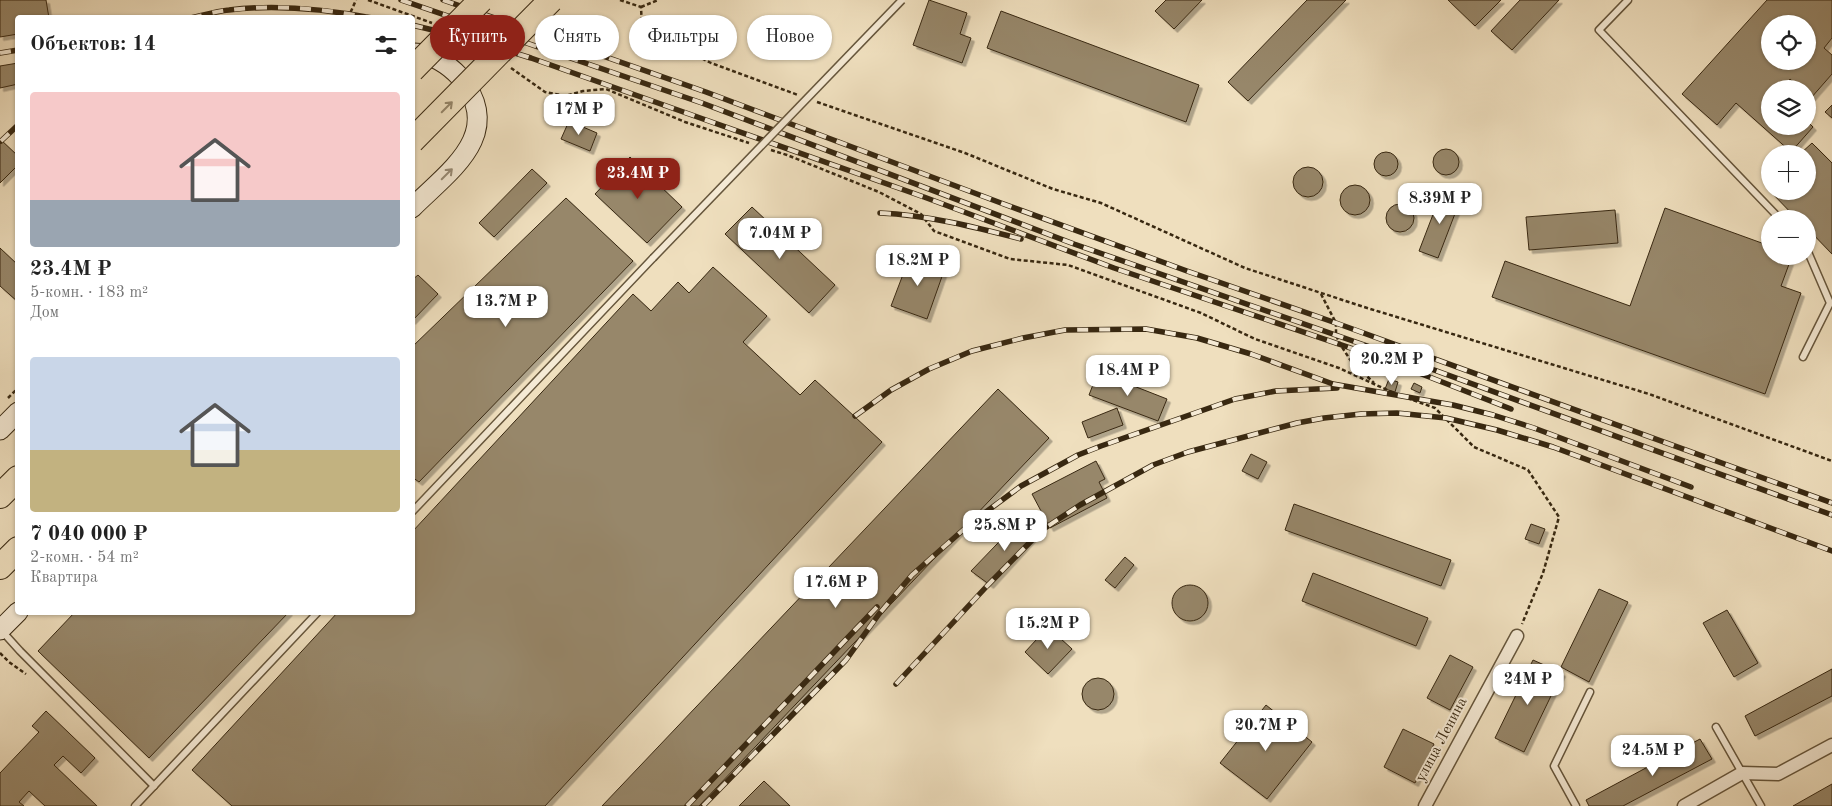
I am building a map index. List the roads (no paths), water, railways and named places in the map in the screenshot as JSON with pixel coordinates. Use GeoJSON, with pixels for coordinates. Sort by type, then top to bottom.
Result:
{"type":"FeatureCollection","features":[{"type":"Feature","properties":{"kind":"highway"},"geometry":{"type":"LineString","coordinates":[[415,67],[481,0]]}},
{"type":"Feature","properties":{"kind":"highway"},"geometry":{"type":"LineString","coordinates":[[415,138],[552,0]]}},
{"type":"Feature","properties":{"kind":"highway"},"geometry":{"type":"LineString","coordinates":[[0,496],[15,481]]}},
{"type":"Feature","properties":{"kind":"highway"},"geometry":{"type":"LineString","coordinates":[[0,567],[15,552]]}},
{"type":"Feature","properties":{"kind":"street"},"geometry":{"type":"LineString","coordinates":[[415,54],[438,60],[453,70],[468,87],[476,104],[478,121],[474,140],[466,154],[415,205]]}},
{"type":"Feature","properties":{"kind":"street"},"geometry":{"type":"LineString","coordinates":[[0,430],[15,415]]}},
{"type":"Feature","properties":{"kind":"street"},"geometry":{"type":"LineString","coordinates":[[0,630],[15,615]]}},
{"type":"Feature","properties":{"kind":"street","name":"улица Ленина"},"geometry":{"type":"LineString","coordinates":[[1425,806],[1517,636]]}},
{"type":"Feature","properties":{"kind":"street"},"geometry":{"type":"LineString","coordinates":[[1684,806],[1742,773],[1778,774],[1832,745]]}},
{"type":"Feature","properties":{"kind":"lane"},"geometry":{"type":"LineString","coordinates":[[415,509],[902,0]]}},
{"type":"Feature","properties":{"kind":"lane"},"geometry":{"type":"LineString","coordinates":[[1628,0],[1599,30],[1771,210]]}},
{"type":"Feature","properties":{"kind":"lane"},"geometry":{"type":"LineString","coordinates":[[1803,357],[1830,303],[1814,265]]}},
{"type":"Feature","properties":{"kind":"lane"},"geometry":{"type":"LineString","coordinates":[[134,806],[315,615]]}},
{"type":"Feature","properties":{"kind":"lane"},"geometry":{"type":"LineString","coordinates":[[0,630],[154,786]]}},
{"type":"Feature","properties":{"kind":"lane"},"geometry":{"type":"LineString","coordinates":[[1576,806],[1554,766],[1590,692]]}},
{"type":"Feature","properties":{"kind":"lane"},"geometry":{"type":"LineString","coordinates":[[1716,726],[1761,806]]}},
{"type":"Feature","properties":{"kind":"railway"},"geometry":{"type":"LineString","coordinates":[[401,0],[702,103],[1074,244],[1393,355],[1832,515]]}},
{"type":"Feature","properties":{"kind":"railway"},"geometry":{"type":"LineString","coordinates":[[443,0],[706,92],[1187,271],[1832,503]]}},
{"type":"Feature","properties":{"kind":"railway"},"geometry":{"type":"LineString","coordinates":[[203,15],[265,7],[319,10],[354,15]]}},
{"type":"Feature","properties":{"kind":"railway"},"geometry":{"type":"LineString","coordinates":[[415,26],[466,38],[531,58],[924,197],[1114,268],[1386,360],[1511,409]]}},
{"type":"Feature","properties":{"kind":"railway"},"geometry":{"type":"LineString","coordinates":[[0,53],[15,50]]}},
{"type":"Feature","properties":{"kind":"railway"},"geometry":{"type":"LineString","coordinates":[[1,141],[15,128]]}},
{"type":"Feature","properties":{"kind":"railway"},"geometry":{"type":"LineString","coordinates":[[880,213],[933,219],[1021,239]]}},
{"type":"Feature","properties":{"kind":"railway"},"geometry":{"type":"LineString","coordinates":[[855,416],[891,390],[929,369],[972,351],[1065,330],[1146,329],[1197,338],[1251,354],[1333,384],[1453,405],[1493,415],[1534,428],[1691,487]]}},
{"type":"Feature","properties":{"kind":"railway"},"geometry":{"type":"LineString","coordinates":[[703,806],[846,660],[879,614],[912,575],[971,523],[1021,486],[1078,455],[1235,399],[1276,391],[1337,388]]}},
{"type":"Feature","properties":{"kind":"railway"},"geometry":{"type":"LineString","coordinates":[[896,684],[1042,530],[1080,505],[1153,465],[1188,452],[1297,423],[1324,418],[1397,413],[1446,418],[1497,430],[1553,447],[1832,551]]}},
{"type":"Feature","properties":{"kind":"railway"},"geometry":{"type":"LineString","coordinates":[[687,806],[877,607]]}}]}
